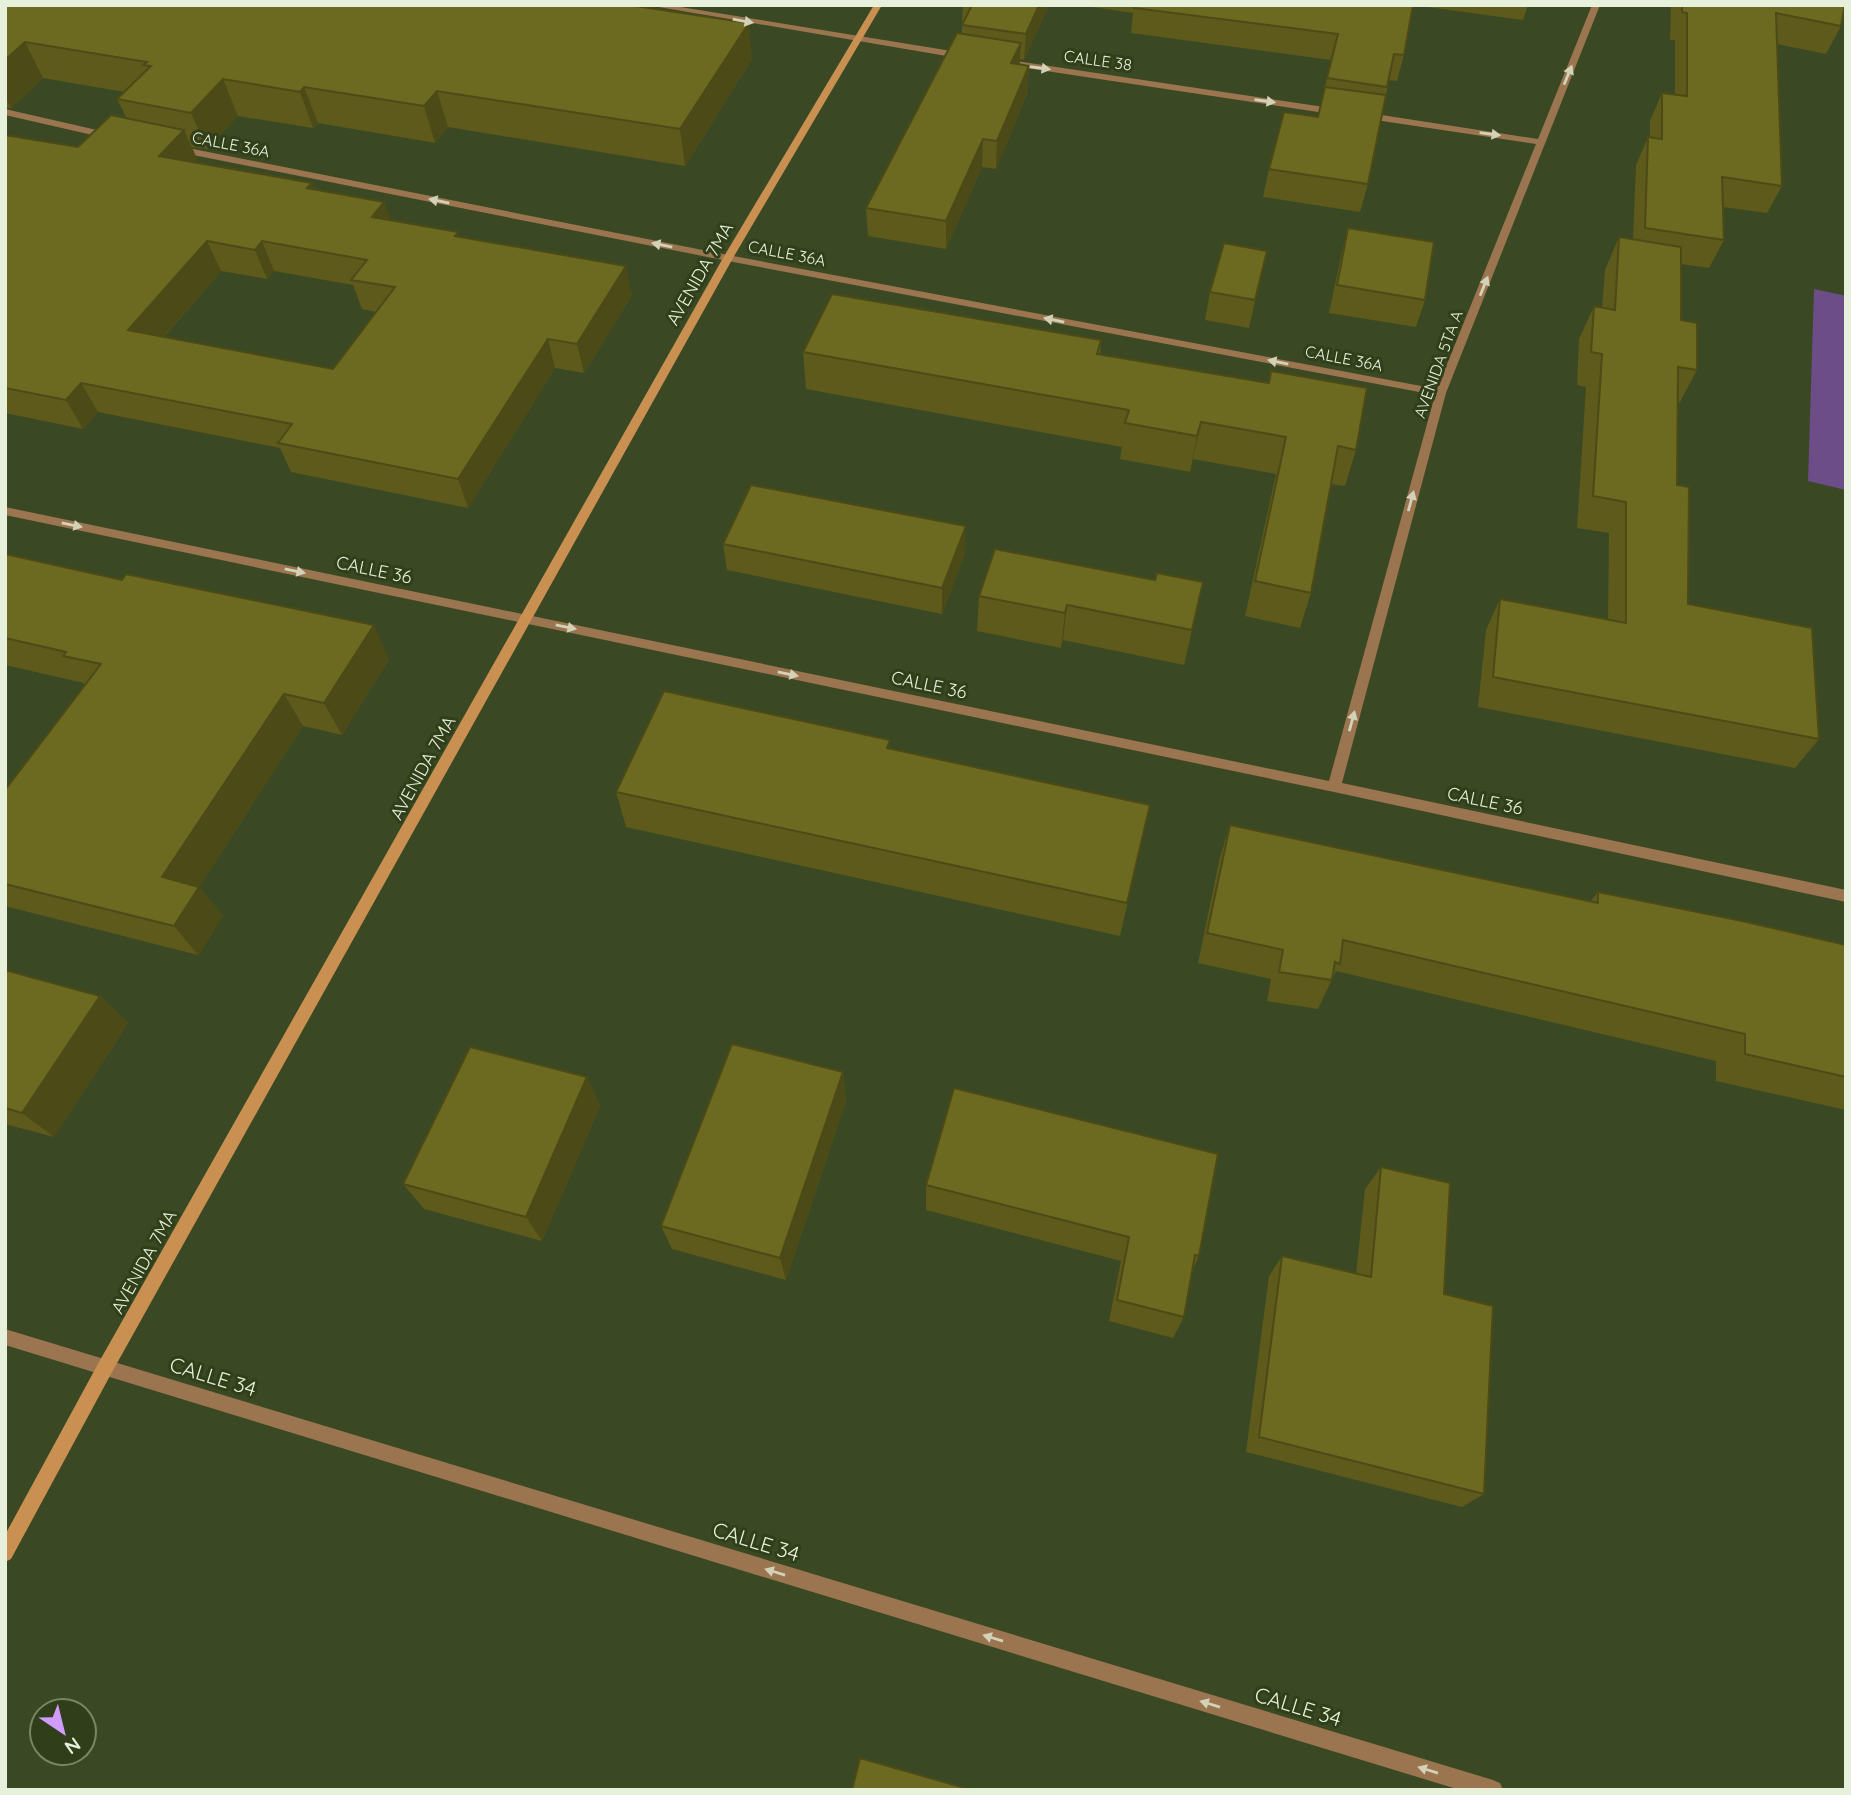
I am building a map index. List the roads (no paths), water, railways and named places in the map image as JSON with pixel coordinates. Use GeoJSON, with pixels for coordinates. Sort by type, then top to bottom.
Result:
{"type":"FeatureCollection","features":[{"type":"Feature","properties":{"kind":"main road","name":"AVENIDA 7MA"},"geometry":{"type":"LineString","coordinates":[[5,1553],[105,1368],[728,258],[878,5]]}},
{"type":"Feature","properties":{"kind":"street"},"geometry":{"type":"LineString","coordinates":[[651,5],[981,59]]}},
{"type":"Feature","properties":{"kind":"street","name":"AVENIDA 5TA A"},"geometry":{"type":"LineString","coordinates":[[1334,787],[1441,393],[1595,5]]}},
{"type":"Feature","properties":{"kind":"street","name":"CALLE 38"},"geometry":{"type":"LineString","coordinates":[[995,61],[1542,142]]}},
{"type":"Feature","properties":{"kind":"street"},"geometry":{"type":"LineString","coordinates":[[5,112],[127,139]]}},
{"type":"Feature","properties":{"kind":"street","name":"CALLE 36A"},"geometry":{"type":"LineString","coordinates":[[167,147],[728,258],[1441,393]]}},
{"type":"Feature","properties":{"kind":"street","name":"CALLE 36"},"geometry":{"type":"LineString","coordinates":[[5,511],[1334,787],[1846,897]]}},
{"type":"Feature","properties":{"kind":"street","name":"CALLE 34"},"geometry":{"type":"LineString","coordinates":[[5,1337],[1493,1790]]}}]}
